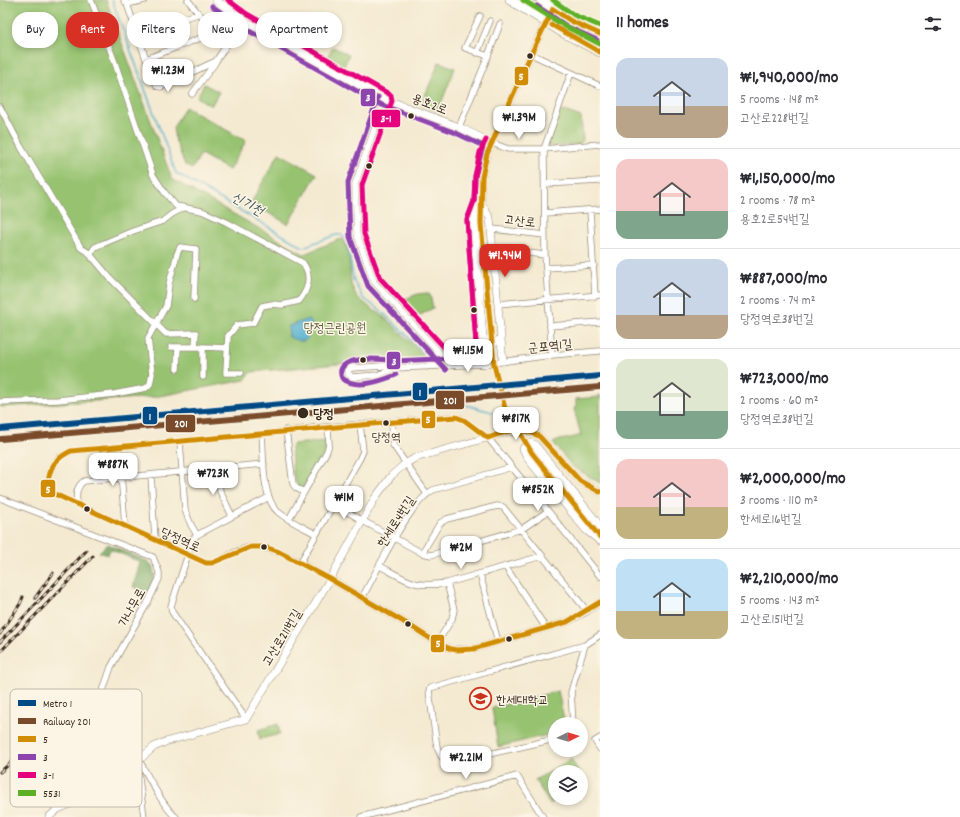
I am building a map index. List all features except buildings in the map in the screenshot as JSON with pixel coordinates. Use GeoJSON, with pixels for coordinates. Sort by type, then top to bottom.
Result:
{"type":"FeatureCollection","features":[{"type":"Feature","properties":{"kind":"main road"},"geometry":{"type":"LineString","coordinates":[[510,0],[546,22],[600,38]]}},
{"type":"Feature","properties":{"kind":"main road"},"geometry":{"type":"LineString","coordinates":[[541,0],[591,36],[600,45]]}},
{"type":"Feature","properties":{"kind":"main road"},"geometry":{"type":"LineString","coordinates":[[591,36],[600,52]]}},
{"type":"Feature","properties":{"kind":"street"},"geometry":{"type":"LineString","coordinates":[[91,0],[114,60],[153,175],[165,193],[176,206],[202,211],[226,222],[303,263],[306,267],[309,280],[304,295],[299,302],[262,306],[253,323],[237,325],[228,336],[226,373],[241,374]]}},
{"type":"Feature","properties":{"kind":"street"},"geometry":{"type":"LineString","coordinates":[[129,12],[126,2],[145,0]]}},
{"type":"Feature","properties":{"kind":"street"},"geometry":{"type":"LineString","coordinates":[[188,0],[198,14],[190,16]]}},
{"type":"Feature","properties":{"kind":"street","name":"용호2로"},"geometry":{"type":"LineString","coordinates":[[216,0],[232,12]]}},
{"type":"Feature","properties":{"kind":"street"},"geometry":{"type":"LineString","coordinates":[[481,224],[482,177],[487,154],[531,54],[557,0]]}},
{"type":"Feature","properties":{"kind":"street"},"geometry":{"type":"LineString","coordinates":[[480,16],[466,48],[488,56]]}},
{"type":"Feature","properties":{"kind":"street"},"geometry":{"type":"LineString","coordinates":[[477,53],[490,21]]}},
{"type":"Feature","properties":{"kind":"street","name":"용호2로"},"geometry":{"type":"LineString","coordinates":[[248,23],[385,99],[459,127],[492,143]]}},
{"type":"Feature","properties":{"kind":"street"},"geometry":{"type":"LineString","coordinates":[[459,127],[500,24]]}},
{"type":"Feature","properties":{"kind":"street"},"geometry":{"type":"LineString","coordinates":[[146,59],[198,40]]}},
{"type":"Feature","properties":{"kind":"street"},"geometry":{"type":"LineString","coordinates":[[142,48],[157,86],[161,87],[216,61]]}},
{"type":"Feature","properties":{"kind":"street"},"geometry":{"type":"LineString","coordinates":[[192,94],[224,48]]}},
{"type":"Feature","properties":{"kind":"street"},"geometry":{"type":"LineString","coordinates":[[531,54],[600,86]]}},
{"type":"Feature","properties":{"kind":"street"},"geometry":{"type":"LineString","coordinates":[[552,355],[545,254],[544,149],[571,73]]}},
{"type":"Feature","properties":{"kind":"street"},"geometry":{"type":"LineString","coordinates":[[385,99],[355,184],[357,235],[374,282],[451,365]]}},
{"type":"Feature","properties":{"kind":"street"},"geometry":{"type":"LineString","coordinates":[[0,107],[21,147],[81,248],[93,258],[110,278],[166,334],[196,333],[196,347]]}},
{"type":"Feature","properties":{"kind":"street"},"geometry":{"type":"LineString","coordinates":[[492,143],[508,149],[544,149],[600,144]]}},
{"type":"Feature","properties":{"kind":"street"},"geometry":{"type":"LineString","coordinates":[[544,184],[600,181]]}},
{"type":"Feature","properties":{"kind":"street"},"geometry":{"type":"LineString","coordinates":[[481,202],[490,218],[492,229],[503,361]]}},
{"type":"Feature","properties":{"kind":"street"},"geometry":{"type":"LineString","coordinates":[[481,202],[474,220],[485,364]]}},
{"type":"Feature","properties":{"kind":"street"},"geometry":{"type":"LineString","coordinates":[[93,258],[91,253],[95,247],[133,231],[163,221],[183,208]]}},
{"type":"Feature","properties":{"kind":"street"},"geometry":{"type":"LineString","coordinates":[[545,213],[600,209]]}},
{"type":"Feature","properties":{"kind":"street"},"geometry":{"type":"LineString","coordinates":[[498,304],[598,295],[590,210]]}},
{"type":"Feature","properties":{"kind":"street","name":"고산로"},"geometry":{"type":"LineString","coordinates":[[492,229],[545,235]]}},
{"type":"Feature","properties":{"kind":"street"},"geometry":{"type":"LineString","coordinates":[[0,402],[58,400],[114,394],[146,388],[150,384],[152,374],[148,338],[166,306],[169,284],[180,247],[196,249],[194,299]]}},
{"type":"Feature","properties":{"kind":"street"},"geometry":{"type":"LineString","coordinates":[[494,249],[545,254]]}},
{"type":"Feature","properties":{"kind":"street"},"geometry":{"type":"LineString","coordinates":[[546,268],[594,265]]}},
{"type":"Feature","properties":{"kind":"street"},"geometry":{"type":"LineString","coordinates":[[550,326],[600,322]]}},
{"type":"Feature","properties":{"kind":"street"},"geometry":{"type":"LineString","coordinates":[[483,337],[490,343],[496,342],[501,337]]}},
{"type":"Feature","properties":{"kind":"street"},"geometry":{"type":"LineString","coordinates":[[171,347],[227,348]]}},
{"type":"Feature","properties":{"kind":"street"},"geometry":{"type":"LineString","coordinates":[[177,368],[178,347]]}},
{"type":"Feature","properties":{"kind":"street"},"geometry":{"type":"LineString","coordinates":[[203,347],[203,377]]}},
{"type":"Feature","properties":{"kind":"street"},"geometry":{"type":"LineString","coordinates":[[427,367],[434,362],[437,356],[436,350]]}},
{"type":"Feature","properties":{"kind":"street","name":"군포역1길"},"geometry":{"type":"LineString","coordinates":[[395,368],[485,364],[552,355],[600,351]]}},
{"type":"Feature","properties":{"kind":"street"},"geometry":{"type":"LineString","coordinates":[[383,366],[395,368],[377,375],[353,377],[348,374],[348,370],[352,368],[383,366]]}},
{"type":"Feature","properties":{"kind":"street","name":"당정역로"},"geometry":{"type":"LineString","coordinates":[[330,579],[277,551],[265,547],[251,546],[212,563],[206,562],[48,491],[47,485],[49,473],[58,459],[71,451],[180,442],[328,426],[456,417],[464,420],[488,438],[600,576]]}},
{"type":"Feature","properties":{"kind":"street"},"geometry":{"type":"LineString","coordinates":[[392,422],[393,445],[427,494]]}},
{"type":"Feature","properties":{"kind":"street"},"geometry":{"type":"LineString","coordinates":[[300,563],[362,451],[360,424]]}},
{"type":"Feature","properties":{"kind":"street"},"geometry":{"type":"LineString","coordinates":[[289,519],[327,451],[329,444],[328,426]]}},
{"type":"Feature","properties":{"kind":"street"},"geometry":{"type":"LineString","coordinates":[[286,430],[293,484],[296,488],[304,492]]}},
{"type":"Feature","properties":{"kind":"street","name":"고산로211번길"},"geometry":{"type":"LineString","coordinates":[[246,719],[330,579],[384,484],[405,464],[415,458],[519,430],[534,432],[580,480],[600,492]]}},
{"type":"Feature","properties":{"kind":"street"},"geometry":{"type":"LineString","coordinates":[[262,434],[266,487],[277,511],[316,534]]}},
{"type":"Feature","properties":{"kind":"street"},"geometry":{"type":"LineString","coordinates":[[180,442],[185,510],[197,535]]}},
{"type":"Feature","properties":{"kind":"street"},"geometry":{"type":"LineString","coordinates":[[600,529],[597,522],[535,445],[531,443],[526,444],[523,449],[528,459],[586,530],[600,541]]}},
{"type":"Feature","properties":{"kind":"street"},"geometry":{"type":"LineString","coordinates":[[119,447],[124,526]]}},
{"type":"Feature","properties":{"kind":"street"},"geometry":{"type":"LineString","coordinates":[[532,453],[600,537]]}},
{"type":"Feature","properties":{"kind":"street"},"geometry":{"type":"LineString","coordinates":[[76,504],[76,493],[79,485],[84,481],[264,464]]}},
{"type":"Feature","properties":{"kind":"street","name":"한세로4번길"},"geometry":{"type":"LineString","coordinates":[[362,598],[394,539],[414,507],[427,494],[433,490],[512,467]]}},
{"type":"Feature","properties":{"kind":"street"},"geometry":{"type":"LineString","coordinates":[[217,469],[220,491],[232,516]]}},
{"type":"Feature","properties":{"kind":"street"},"geometry":{"type":"LineString","coordinates":[[151,475],[155,540]]}},
{"type":"Feature","properties":{"kind":"street"},"geometry":{"type":"LineString","coordinates":[[142,758],[154,747],[165,742],[246,719],[172,612],[172,601],[192,539],[269,496]]}},
{"type":"Feature","properties":{"kind":"street","name":"가나무로"},"geometry":{"type":"LineString","coordinates":[[0,498],[154,557],[159,572],[159,579],[148,602],[111,667],[104,689]]}},
{"type":"Feature","properties":{"kind":"street"},"geometry":{"type":"LineString","coordinates":[[334,504],[394,539],[422,553],[431,555],[522,529],[548,511]]}},
{"type":"Feature","properties":{"kind":"street"},"geometry":{"type":"LineString","coordinates":[[422,553],[440,523],[447,519],[497,506],[503,507],[587,611]]}},
{"type":"Feature","properties":{"kind":"street"},"geometry":{"type":"LineString","coordinates":[[380,566],[410,582],[432,585],[447,583],[542,556]]}},
{"type":"Feature","properties":{"kind":"street"},"geometry":{"type":"LineString","coordinates":[[505,566],[546,628]]}},
{"type":"Feature","properties":{"kind":"street"},"geometry":{"type":"LineString","coordinates":[[480,574],[498,642]]}},
{"type":"Feature","properties":{"kind":"street"},"geometry":{"type":"LineString","coordinates":[[330,579],[437,643],[451,649],[466,650],[567,622],[600,602]]}},
{"type":"Feature","properties":{"kind":"street"},"geometry":{"type":"LineString","coordinates":[[437,643],[452,619],[454,610],[447,583]]}},
{"type":"Feature","properties":{"kind":"street"},"geometry":{"type":"LineString","coordinates":[[548,741],[462,761],[447,762],[441,756],[437,747],[429,691],[430,688],[585,645],[600,635]]}},
{"type":"Feature","properties":{"kind":"street"},"geometry":{"type":"LineString","coordinates":[[573,717],[571,692],[585,645]]}},
{"type":"Feature","properties":{"kind":"street"},"geometry":{"type":"LineString","coordinates":[[600,738],[595,741],[600,749]]}},
{"type":"Feature","properties":{"kind":"street"},"geometry":{"type":"LineString","coordinates":[[142,767],[166,806],[176,817]]}},
{"type":"Feature","properties":{"kind":"street"},"geometry":{"type":"LineString","coordinates":[[361,817],[518,776],[543,817]]}},
{"type":"Feature","properties":{"kind":"street"},"geometry":{"type":"LineString","coordinates":[[142,798],[144,817]]}},
{"type":"Feature","properties":{"kind":"street"},"geometry":{"type":"LineString","coordinates":[[58,809],[63,807]]}},
{"type":"Feature","properties":{"kind":"street","name":"가나무로"},"geometry":{"type":"LineString","coordinates":[[50,817],[58,809]]}},
{"type":"Feature","properties":{"kind":"green space","name":"당정근린공원"},"geometry":{"type":"Polygon","coordinates":[[[0,0],[106,0],[110,12],[66,12],[66,48],[119,48],[119,35],[172,179],[304,254],[343,239],[349,253],[351,284],[357,297],[373,310],[382,315],[425,356],[251,372],[245,380],[154,397],[0,407],[0,0]]]}},
{"type":"Feature","properties":{"kind":"green space"},"geometry":{"type":"Polygon","coordinates":[[[332,48],[349,55],[344,66],[327,57],[332,48]]]}},
{"type":"Feature","properties":{"kind":"green space"},"geometry":{"type":"Polygon","coordinates":[[[439,62],[455,68],[438,111],[421,105],[439,62]]]}},
{"type":"Feature","properties":{"kind":"green space"},"geometry":{"type":"Polygon","coordinates":[[[204,84],[219,92],[211,106],[197,97],[204,84]]]}},
{"type":"Feature","properties":{"kind":"green space"},"geometry":{"type":"Polygon","coordinates":[[[185,107],[246,141],[229,170],[201,154],[192,169],[185,165],[175,139],[173,128],[185,107]]]}},
{"type":"Feature","properties":{"kind":"green space"},"geometry":{"type":"Polygon","coordinates":[[[564,111],[581,117],[583,140],[580,144],[551,147],[548,143],[559,112],[564,111]]]}},
{"type":"Feature","properties":{"kind":"green space"},"geometry":{"type":"Polygon","coordinates":[[[279,153],[317,174],[288,224],[251,203],[279,153]]]}},
{"type":"Feature","properties":{"kind":"green space"},"geometry":{"type":"Polygon","coordinates":[[[427,293],[430,295],[433,308],[415,318],[400,301],[418,294],[427,293]]]}},
{"type":"Feature","properties":{"kind":"green space"},"geometry":{"type":"Polygon","coordinates":[[[599,395],[600,483],[572,466],[553,443],[581,435],[574,409],[576,406],[576,399],[599,397],[599,395]]]}},
{"type":"Feature","properties":{"kind":"green space"},"geometry":{"type":"Polygon","coordinates":[[[326,441],[326,451],[302,489],[298,486],[294,476],[291,448],[294,444],[326,441]]]}},
{"type":"Feature","properties":{"kind":"green space"},"geometry":{"type":"Polygon","coordinates":[[[108,544],[149,562],[152,566],[154,578],[149,593],[133,587],[140,562],[110,549],[108,555],[99,552],[108,544]]]}},
{"type":"Feature","properties":{"kind":"green space"},"geometry":{"type":"Polygon","coordinates":[[[558,691],[564,717],[548,717],[548,735],[498,747],[492,708],[558,691]]]}},
{"type":"Feature","properties":{"kind":"green space"},"geometry":{"type":"Polygon","coordinates":[[[278,724],[280,734],[260,739],[258,730],[278,724]]]}},
{"type":"Feature","properties":{"kind":"green space"},"geometry":{"type":"Polygon","coordinates":[[[571,759],[575,765],[561,765],[571,759]]]}},
{"type":"Feature","properties":{"kind":"green space"},"geometry":{"type":"Polygon","coordinates":[[[548,772],[548,801],[535,780],[548,772]]]}},
{"type":"Feature","properties":{"kind":"water"},"geometry":{"type":"Polygon","coordinates":[[[308,319],[311,321],[312,325],[307,339],[304,341],[298,341],[289,337],[288,327],[308,319]]]}},
{"type":"Feature","properties":{"kind":"waterway","name":"신기천"},"geometry":{"type":"LineString","coordinates":[[112,0],[176,173],[303,247],[336,235],[343,236],[347,242],[354,282],[363,298],[380,310],[426,354]]}},
{"type":"Feature","properties":{"kind":"waterway"},"geometry":{"type":"LineString","coordinates":[[458,403],[496,413]]}},
{"type":"Feature","properties":{"kind":"tunnel"},"geometry":{"type":"LineString","coordinates":[[521,0],[589,40]]}},
{"type":"Feature","properties":{"kind":"tunnel"},"geometry":{"type":"LineString","coordinates":[[533,0],[548,9]]}},
{"type":"Feature","properties":{"kind":"tunnel"},"geometry":{"type":"LineString","coordinates":[[481,224],[494,365],[505,408],[532,453]]}},
{"type":"Feature","properties":{"kind":"railway"},"geometry":{"type":"LineString","coordinates":[[0,642],[87,550]]}},
{"type":"Feature","properties":{"kind":"railway"},"geometry":{"type":"LineString","coordinates":[[0,652],[93,556]]}},
{"type":"Feature","properties":{"kind":"railway"},"geometry":{"type":"LineString","coordinates":[[35,598],[53,573]]}},
{"type":"Feature","properties":{"kind":"railway"},"geometry":{"type":"LineString","coordinates":[[0,634],[23,597]]}},
{"type":"Feature","properties":{"kind":"railway"},"geometry":{"type":"LineString","coordinates":[[0,772],[10,764]]}},
{"type":"Feature","properties":{"kind":"metro line","name":"1"},"geometry":{"type":"LineString","coordinates":[[0,429],[600,376]]}},
{"type":"Feature","properties":{"kind":"rail line","name":"201"},"geometry":{"type":"LineString","coordinates":[[1,439],[600,387]]}},
{"type":"Feature","properties":{"kind":"transit line","name":"3-1"},"geometry":{"type":"LineString","coordinates":[[228,0],[247,14],[391,95],[392,101],[362,185],[364,234],[380,278],[454,358],[477,357],[467,220],[474,201],[475,176],[480,152],[486,140]]}},
{"type":"Feature","properties":{"kind":"transit line","name":"5531"},"geometry":{"type":"LineString","coordinates":[[523,0],[565,26],[600,44]]}},
{"type":"Feature","properties":{"kind":"transit line","name":"5531"},"geometry":{"type":"LineString","coordinates":[[553,0],[574,15],[600,26]]}},
{"type":"Feature","properties":{"kind":"transit line","name":"3"},"geometry":{"type":"LineString","coordinates":[[212,6],[240,26],[382,105],[456,133],[483,146],[475,176],[474,201],[467,220],[477,357],[395,361],[370,359],[351,362],[344,365],[341,370],[342,378],[348,382],[361,384],[383,380],[396,375]]}},
{"type":"Feature","properties":{"kind":"transit line","name":"3"},"geometry":{"type":"LineString","coordinates":[[537,6],[568,27],[597,40]]}},
{"type":"Feature","properties":{"kind":"transit line","name":"5"},"geometry":{"type":"LineString","coordinates":[[600,34],[571,21],[553,9],[531,54],[487,154],[482,177],[481,224],[494,365],[505,408],[532,453],[600,537]]}},
{"type":"Feature","properties":{"kind":"transit line","name":"5"},"geometry":{"type":"LineString","coordinates":[[552,25],[600,52]]}},
{"type":"Feature","properties":{"kind":"transit line","name":"3"},"geometry":{"type":"LineString","coordinates":[[378,97],[348,182],[350,237],[368,286],[446,370]]}},
{"type":"Feature","properties":{"kind":"transit line","name":"5"},"geometry":{"type":"LineString","coordinates":[[600,492],[580,481],[539,436],[520,430],[501,433],[488,438],[464,420],[456,417],[71,451],[62,456],[54,465],[50,473],[48,487],[48,491],[206,563],[212,563],[251,547],[265,547],[277,551],[330,579],[437,643],[451,649],[473,649],[567,622],[600,602]]}},
{"type":"Feature","properties":{"kind":"place","name":"당정"},"geometry":{"type":"Point","coordinates":[303,413]}},
{"type":"Feature","properties":{"kind":"place","name":"당정역"},"geometry":{"type":"Point","coordinates":[386,423]}},
{"type":"Feature","properties":{"kind":"place","name":"한세대학교"},"geometry":{"type":"Point","coordinates":[481,699]}}]}
